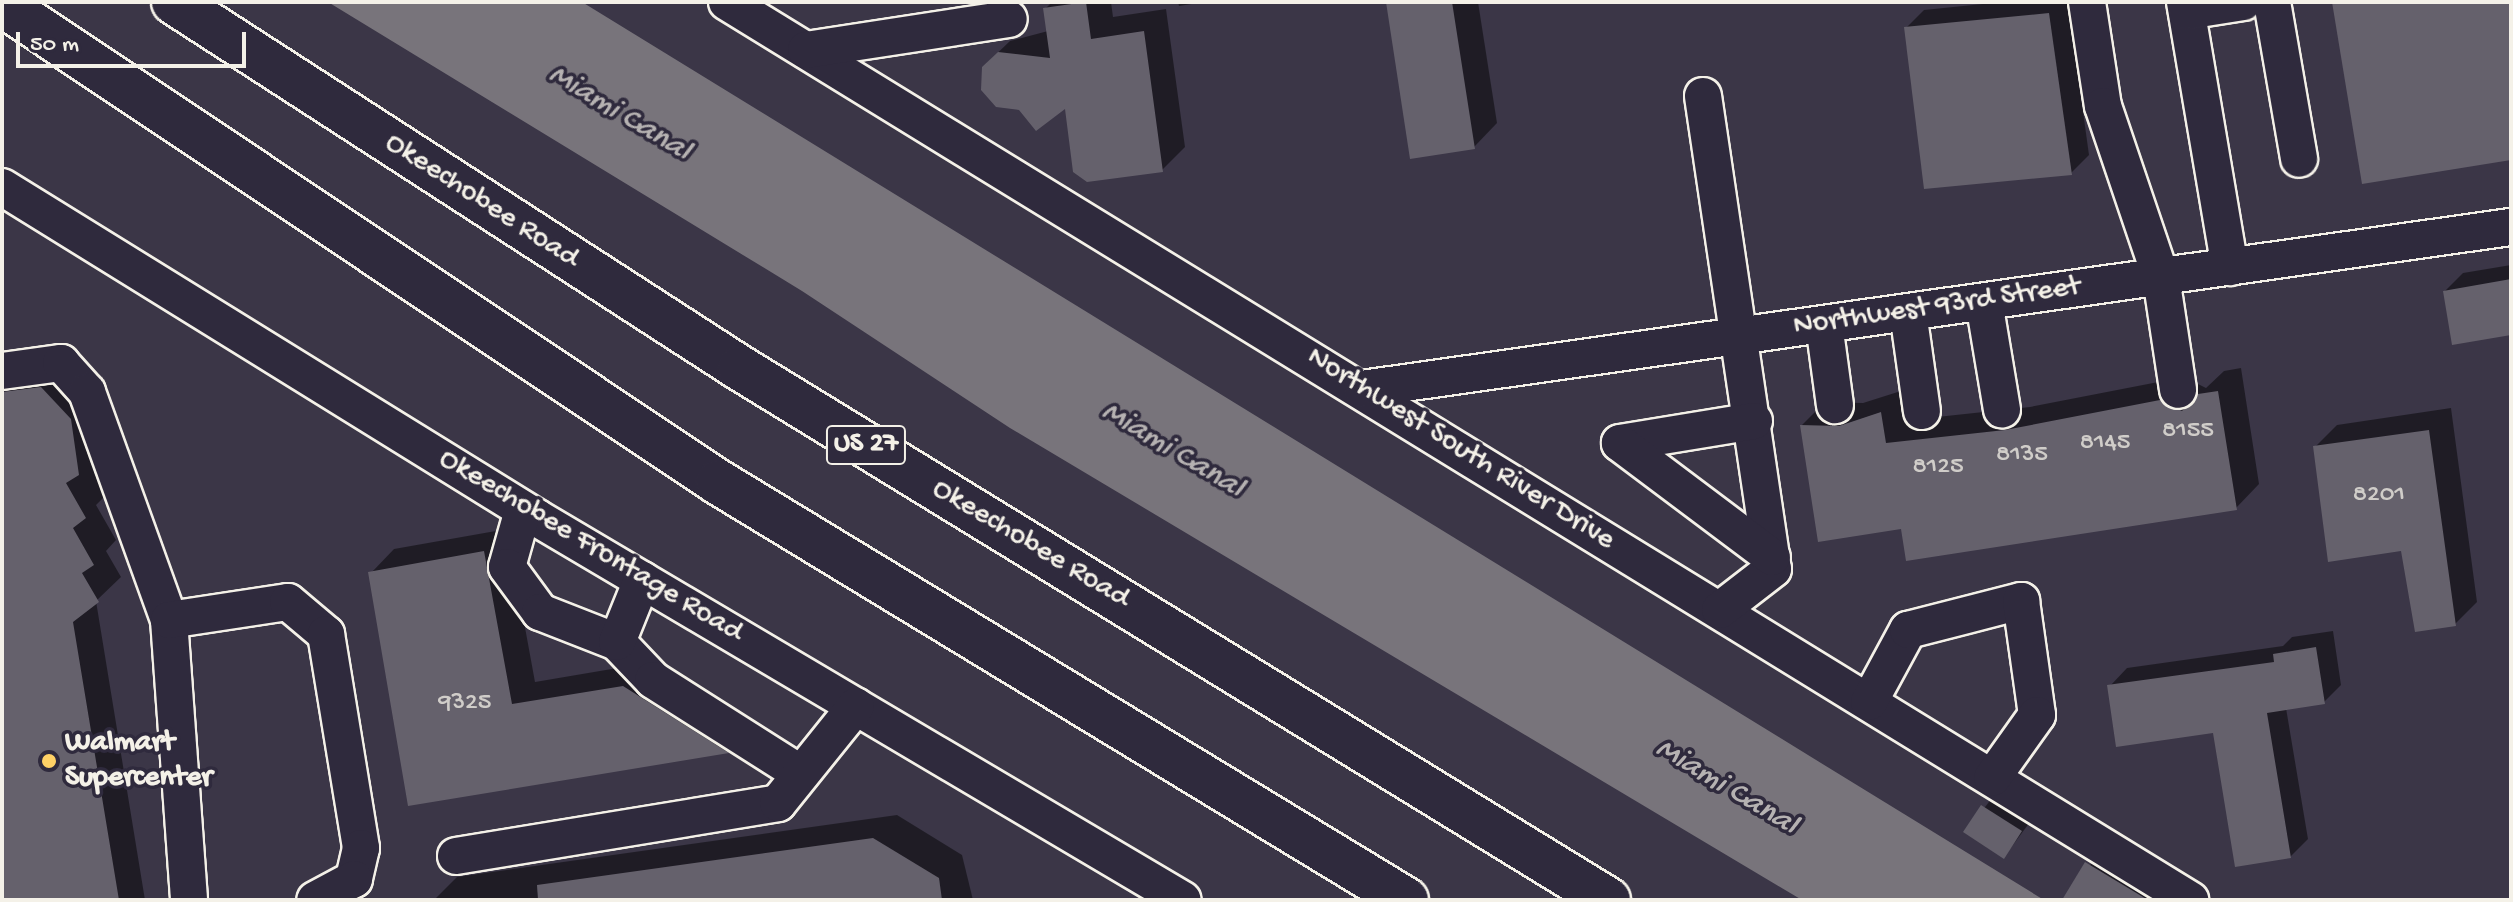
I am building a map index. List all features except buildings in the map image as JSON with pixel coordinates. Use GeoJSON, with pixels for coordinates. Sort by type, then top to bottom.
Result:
{"type":"FeatureCollection","features":[{"type":"Feature","properties":{"kind":"highway"},"geometry":{"type":"LineString","coordinates":[[16,2],[86,59]]}},
{"type":"Feature","properties":{"kind":"highway","name":"Okeechobee Road"},"geometry":{"type":"LineString","coordinates":[[174,2],[740,368],[1583,888],[1608,900]]}},
{"type":"Feature","properties":{"kind":"highway"},"geometry":{"type":"LineString","coordinates":[[2,4],[718,482],[1406,900]]}},
{"type":"Feature","properties":{"kind":"street","name":"Northwest South River Drive"},"geometry":{"type":"LineString","coordinates":[[727,2],[2190,900]]}},
{"type":"Feature","properties":{"kind":"street"},"geometry":{"type":"LineString","coordinates":[[2087,2],[2103,106],[2161,277],[2178,390]]}},
{"type":"Feature","properties":{"kind":"street"},"geometry":{"type":"LineString","coordinates":[[2230,267],[2186,7],[2243,2]]}},
{"type":"Feature","properties":{"kind":"street"},"geometry":{"type":"LineString","coordinates":[[2272,2],[2299,159]]}},
{"type":"Feature","properties":{"kind":"street"},"geometry":{"type":"LineString","coordinates":[[806,50],[1009,19]]}},
{"type":"Feature","properties":{"kind":"street"},"geometry":{"type":"LineString","coordinates":[[1703,96],[1743,336],[1773,569],[1720,610]]}},
{"type":"Feature","properties":{"kind":"street","name":"Okeechobee Frontage Road"},"geometry":{"type":"LineString","coordinates":[[2,187],[523,510],[856,706],[1136,888],[1183,900]]}},
{"type":"Feature","properties":{"kind":"street","name":"Northwest 93rd Street"},"geometry":{"type":"LineString","coordinates":[[1362,389],[2511,227]]}},
{"type":"Feature","properties":{"kind":"street"},"geometry":{"type":"LineString","coordinates":[[1984,302],[2002,409]]}},
{"type":"Feature","properties":{"kind":"street"},"geometry":{"type":"LineString","coordinates":[[1908,312],[1922,411]]}},
{"type":"Feature","properties":{"kind":"street"},"geometry":{"type":"LineString","coordinates":[[1824,324],[1835,405]]}},
{"type":"Feature","properties":{"kind":"street"},"geometry":{"type":"LineString","coordinates":[[2,371],[61,363],[87,392],[169,620],[189,900]]}},
{"type":"Feature","properties":{"kind":"street"},"geometry":{"type":"LineString","coordinates":[[1754,421],[1620,443],[1772,557]]}},
{"type":"Feature","properties":{"kind":"street"},"geometry":{"type":"LineString","coordinates":[[523,510],[507,567],[540,612],[617,642],[653,680],[801,774]]}},
{"type":"Feature","properties":{"kind":"street"},"geometry":{"type":"LineString","coordinates":[[617,642],[642,580]]}},
{"type":"Feature","properties":{"kind":"street"},"geometry":{"type":"LineString","coordinates":[[1869,702],[1908,630],[2021,601],[2037,715],[1992,778]]}},
{"type":"Feature","properties":{"kind":"street"},"geometry":{"type":"LineString","coordinates":[[169,620],[288,602],[326,634],[361,848],[354,879],[315,900]]}},
{"type":"Feature","properties":{"kind":"street"},"geometry":{"type":"LineString","coordinates":[[456,856],[778,803],[856,706]]}},
{"type":"Feature","properties":{"kind":"water","name":"Miami Canal"},"geometry":{"type":"Polygon","coordinates":[[[328,2],[582,2],[2044,900],[1802,900],[1010,428],[802,291],[328,2]]]}},
{"type":"Feature","properties":{"kind":"place","name":"Walmart Supercenter"},"geometry":{"type":"Point","coordinates":[49,761]}}]}
